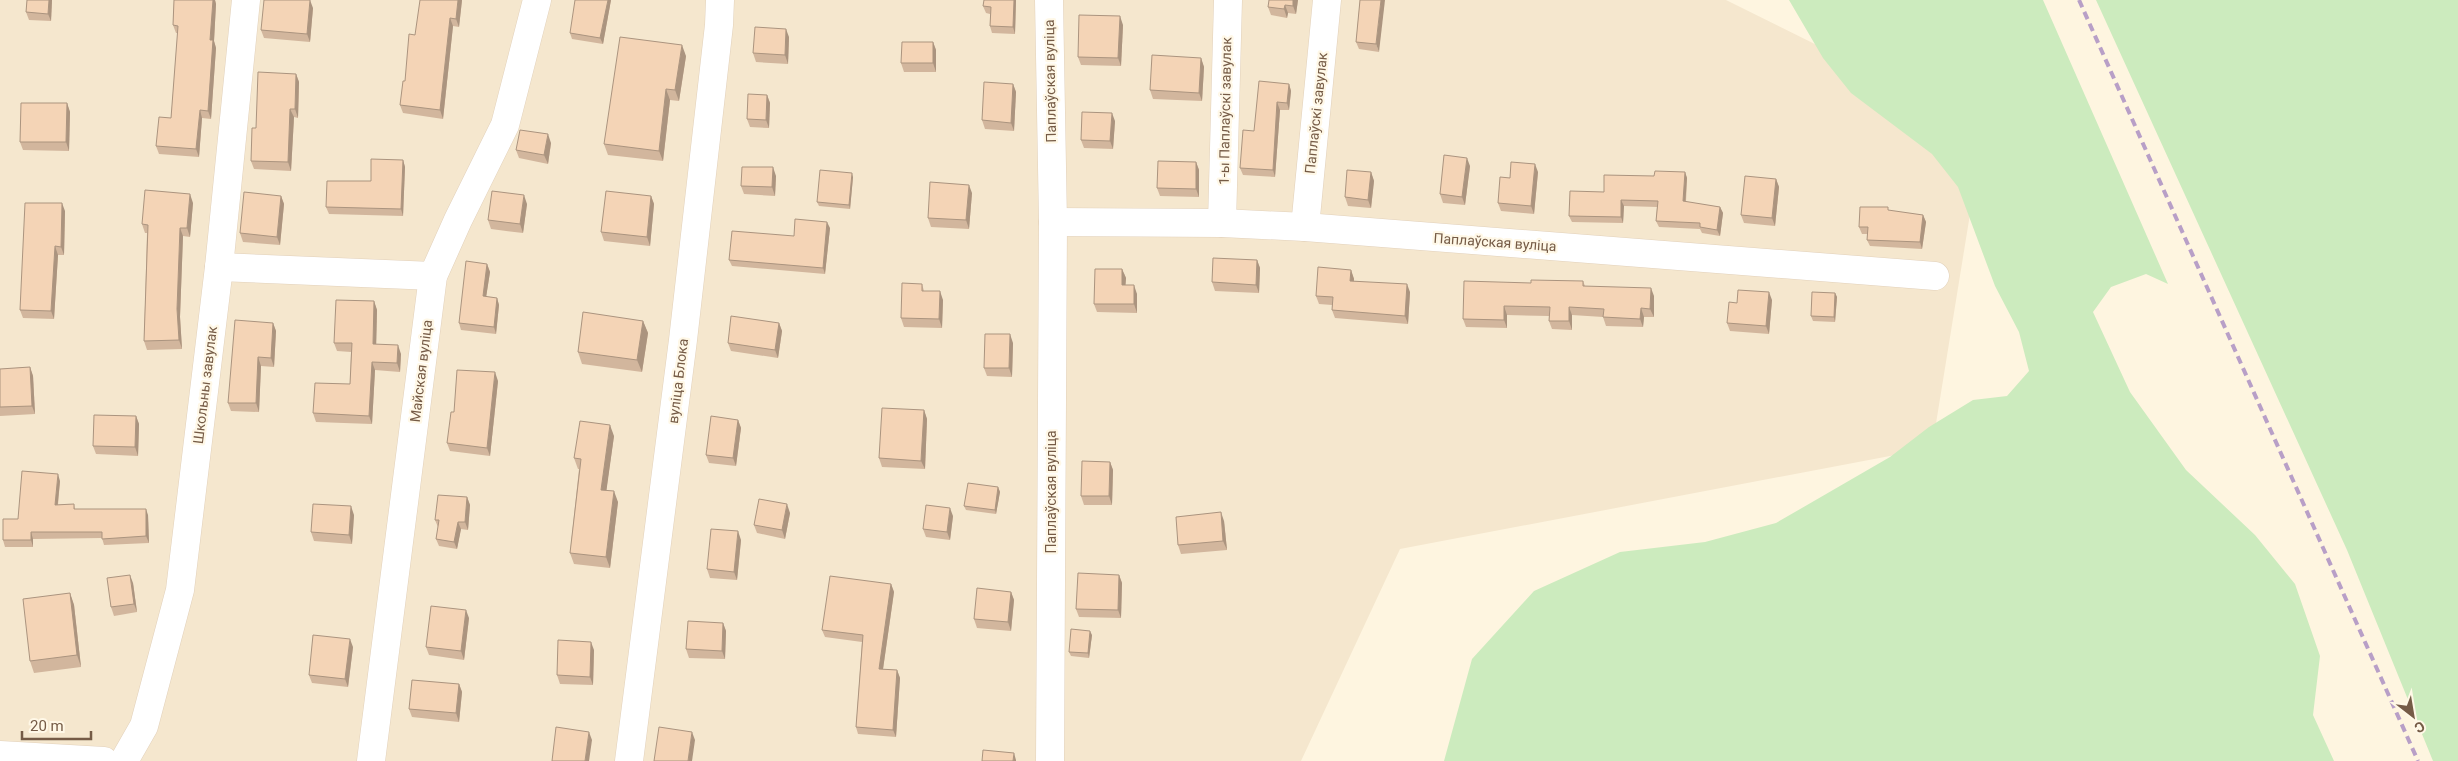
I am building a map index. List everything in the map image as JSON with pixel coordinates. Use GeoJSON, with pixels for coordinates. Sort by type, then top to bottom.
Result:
{"type":"FeatureCollection","features":[{"type":"Feature","properties":{"kind":"street","name":"Школьны завулак"},"geometry":{"type":"LineString","coordinates":[[124,761],[144,726],[180,590],[219,267],[246,0]]}},
{"type":"Feature","properties":{"kind":"street","name":"Майская вуліца"},"geometry":{"type":"LineString","coordinates":[[371,761],[433,276],[458,220],[505,125],[537,0]]}},
{"type":"Feature","properties":{"kind":"street","name":"вуліца Блока"},"geometry":{"type":"LineString","coordinates":[[629,761],[685,321],[719,25],[720,0]]}},
{"type":"Feature","properties":{"kind":"street","name":"Паплаўская вуліца"},"geometry":{"type":"LineString","coordinates":[[1048,0],[1053,222],[1050,761]]}},
{"type":"Feature","properties":{"kind":"street","name":"1-ы Паплаўскі завулак"},"geometry":{"type":"LineString","coordinates":[[1222,223],[1228,0]]}},
{"type":"Feature","properties":{"kind":"street","name":"Паплаўскі завулак"},"geometry":{"type":"LineString","coordinates":[[1305,227],[1327,0]]}},
{"type":"Feature","properties":{"kind":"street","name":"Паплаўская вуліца"},"geometry":{"type":"LineString","coordinates":[[1053,222],[1222,223],[1305,227],[1935,276]]}},
{"type":"Feature","properties":{"kind":"street"},"geometry":{"type":"LineString","coordinates":[[219,267],[433,276]]}},
{"type":"Feature","properties":{"kind":"street"},"geometry":{"type":"LineString","coordinates":[[0,755],[104,761]]}},
{"type":"Feature","properties":{"kind":"shaded area"},"geometry":{"type":"Polygon","coordinates":[[[0,0],[1726,0],[1984,128],[1932,448],[1400,549],[1301,761],[0,761],[0,0]]]}},
{"type":"Feature","properties":{"kind":"green space"},"geometry":{"type":"Polygon","coordinates":[[[1789,0],[2043,0],[2168,284],[2146,274],[2111,287],[2093,312],[2130,392],[2186,470],[2255,535],[2295,584],[2320,656],[2313,715],[2334,761],[1444,761],[1472,659],[1534,591],[1620,552],[1705,542],[1776,523],[1890,457],[1929,427],[1973,400],[2007,396],[2029,371],[2019,332],[1995,286],[1958,187],[1932,154],[1851,93],[1823,58],[1789,0]]]}},
{"type":"Feature","properties":{"kind":"green space"},"geometry":{"type":"Polygon","coordinates":[[[2096,0],[2458,0],[2458,761],[2433,761],[2347,550],[2096,0]]]}},
{"type":"Feature","properties":{"kind":"building"},"geometry":{"type":"Polygon","coordinates":[[[27,0],[49,0],[48,14],[26,12],[27,0]]]}},
{"type":"Feature","properties":{"kind":"building"},"geometry":{"type":"Polygon","coordinates":[[[174,0],[213,0],[210,40],[213,40],[208,111],[200,110],[196,149],[156,146],[159,117],[171,118],[178,26],[173,25],[174,0]]]}},
{"type":"Feature","properties":{"kind":"building"},"geometry":{"type":"Polygon","coordinates":[[[264,0],[310,0],[307,34],[261,30],[264,0]]]}},
{"type":"Feature","properties":{"kind":"building"},"geometry":{"type":"Polygon","coordinates":[[[420,0],[458,0],[456,19],[450,18],[440,110],[400,105],[403,81],[405,81],[409,34],[415,35],[420,0]]]}},
{"type":"Feature","properties":{"kind":"building"},"geometry":{"type":"Polygon","coordinates":[[[575,0],[608,0],[600,38],[570,33],[575,0]]]}},
{"type":"Feature","properties":{"kind":"building"},"geometry":{"type":"Polygon","coordinates":[[[984,0],[1014,0],[1013,27],[990,26],[991,7],[983,6],[984,0]]]}},
{"type":"Feature","properties":{"kind":"building"},"geometry":{"type":"Polygon","coordinates":[[[1269,0],[1293,0],[1293,6],[1285,5],[1284,9],[1268,7],[1269,0]]]}},
{"type":"Feature","properties":{"kind":"building"},"geometry":{"type":"Polygon","coordinates":[[[1360,0],[1381,0],[1376,44],[1356,42],[1360,0]]]}},
{"type":"Feature","properties":{"kind":"building"},"geometry":{"type":"Polygon","coordinates":[[[1079,15],[1120,16],[1118,58],[1078,57],[1079,15]]]}},
{"type":"Feature","properties":{"kind":"building"},"geometry":{"type":"Polygon","coordinates":[[[755,27],[786,29],[785,55],[753,53],[755,27]]]}},
{"type":"Feature","properties":{"kind":"building"},"geometry":{"type":"Polygon","coordinates":[[[620,37],[682,45],[675,90],[666,89],[659,151],[604,144],[620,37]]]}},
{"type":"Feature","properties":{"kind":"building"},"geometry":{"type":"Polygon","coordinates":[[[902,42],[933,42],[933,63],[901,63],[902,42]]]}},
{"type":"Feature","properties":{"kind":"building"},"geometry":{"type":"Polygon","coordinates":[[[1152,55],[1201,58],[1199,93],[1150,90],[1152,55]]]}},
{"type":"Feature","properties":{"kind":"building"},"geometry":{"type":"Polygon","coordinates":[[[258,72],[296,74],[295,109],[290,109],[288,162],[251,161],[252,128],[256,128],[258,72]]]}},
{"type":"Feature","properties":{"kind":"building"},"geometry":{"type":"Polygon","coordinates":[[[1259,81],[1289,84],[1287,103],[1277,102],[1273,170],[1240,168],[1243,130],[1254,131],[1259,81]]]}},
{"type":"Feature","properties":{"kind":"building"},"geometry":{"type":"Polygon","coordinates":[[[984,82],[1013,84],[1011,123],[982,120],[984,82]]]}},
{"type":"Feature","properties":{"kind":"building"},"geometry":{"type":"Polygon","coordinates":[[[748,94],[767,95],[766,120],[747,119],[748,94]]]}},
{"type":"Feature","properties":{"kind":"building"},"geometry":{"type":"Polygon","coordinates":[[[21,103],[67,103],[66,142],[20,142],[21,103]]]}},
{"type":"Feature","properties":{"kind":"building"},"geometry":{"type":"Polygon","coordinates":[[[1082,112],[1112,113],[1110,141],[1081,140],[1082,112]]]}},
{"type":"Feature","properties":{"kind":"building"},"geometry":{"type":"Polygon","coordinates":[[[520,130],[548,134],[544,155],[516,150],[520,130]]]}},
{"type":"Feature","properties":{"kind":"building"},"geometry":{"type":"Polygon","coordinates":[[[1444,155],[1467,158],[1462,197],[1440,194],[1444,155]]]}},
{"type":"Feature","properties":{"kind":"building"},"geometry":{"type":"Polygon","coordinates":[[[371,159],[403,160],[401,209],[326,207],[327,181],[371,181],[371,159]]]}},
{"type":"Feature","properties":{"kind":"building"},"geometry":{"type":"Polygon","coordinates":[[[1158,161],[1196,162],[1196,189],[1157,188],[1158,161]]]}},
{"type":"Feature","properties":{"kind":"building"},"geometry":{"type":"Polygon","coordinates":[[[1511,162],[1535,164],[1531,206],[1498,203],[1500,177],[1510,178],[1511,162]]]}},
{"type":"Feature","properties":{"kind":"building"},"geometry":{"type":"Polygon","coordinates":[[[742,167],[773,167],[772,187],[741,186],[742,167]]]}},
{"type":"Feature","properties":{"kind":"building"},"geometry":{"type":"Polygon","coordinates":[[[820,170],[852,173],[849,205],[817,202],[820,170]]]}},
{"type":"Feature","properties":{"kind":"building"},"geometry":{"type":"Polygon","coordinates":[[[1347,170],[1371,172],[1368,200],[1345,197],[1347,170]]]}},
{"type":"Feature","properties":{"kind":"building"},"geometry":{"type":"Polygon","coordinates":[[[1655,171],[1685,172],[1683,201],[1720,207],[1717,230],[1700,227],[1700,223],[1656,221],[1658,201],[1621,200],[1621,217],[1569,216],[1570,191],[1604,192],[1604,175],[1654,176],[1655,171]]]}},
{"type":"Feature","properties":{"kind":"building"},"geometry":{"type":"Polygon","coordinates":[[[1745,176],[1776,179],[1772,218],[1741,215],[1745,176]]]}},
{"type":"Feature","properties":{"kind":"building"},"geometry":{"type":"Polygon","coordinates":[[[930,182],[969,185],[966,220],[928,218],[930,182]]]}},
{"type":"Feature","properties":{"kind":"building"},"geometry":{"type":"Polygon","coordinates":[[[145,190],[190,194],[187,228],[180,228],[177,309],[179,340],[144,341],[148,225],[142,224],[145,190]]]}},
{"type":"Feature","properties":{"kind":"building"},"geometry":{"type":"Polygon","coordinates":[[[492,191],[524,195],[520,224],[488,220],[492,191]]]}},
{"type":"Feature","properties":{"kind":"building"},"geometry":{"type":"Polygon","coordinates":[[[606,191],[651,196],[647,237],[601,232],[606,191]]]}},
{"type":"Feature","properties":{"kind":"building"},"geometry":{"type":"Polygon","coordinates":[[[244,192],[281,196],[277,237],[240,233],[244,192]]]}},
{"type":"Feature","properties":{"kind":"building"},"geometry":{"type":"Polygon","coordinates":[[[25,203],[62,203],[61,247],[55,246],[51,311],[20,310],[25,203]]]}},
{"type":"Feature","properties":{"kind":"building"},"geometry":{"type":"Polygon","coordinates":[[[1860,207],[1888,207],[1888,210],[1923,215],[1920,242],[1867,240],[1868,227],[1859,227],[1860,207]]]}},
{"type":"Feature","properties":{"kind":"building"},"geometry":{"type":"Polygon","coordinates":[[[795,219],[827,222],[823,268],[729,260],[732,231],[794,236],[795,219]]]}},
{"type":"Feature","properties":{"kind":"building"},"geometry":{"type":"Polygon","coordinates":[[[1213,258],[1257,260],[1256,285],[1212,282],[1213,258]]]}},
{"type":"Feature","properties":{"kind":"building"},"geometry":{"type":"Polygon","coordinates":[[[466,261],[487,264],[483,296],[497,298],[494,327],[459,323],[466,261]]]}},
{"type":"Feature","properties":{"kind":"building"},"geometry":{"type":"Polygon","coordinates":[[[1318,267],[1351,270],[1350,281],[1407,284],[1405,316],[1332,310],[1333,297],[1316,296],[1318,267]]]}},
{"type":"Feature","properties":{"kind":"building"},"geometry":{"type":"Polygon","coordinates":[[[1095,269],[1122,269],[1122,285],[1134,285],[1134,304],[1094,304],[1095,269]]]}},
{"type":"Feature","properties":{"kind":"building"},"geometry":{"type":"Polygon","coordinates":[[[1531,280],[1583,281],[1583,286],[1651,288],[1650,309],[1641,308],[1640,319],[1603,317],[1604,309],[1569,307],[1569,321],[1549,321],[1550,307],[1504,306],[1504,320],[1463,319],[1464,281],[1531,283],[1531,280]]]}},
{"type":"Feature","properties":{"kind":"building"},"geometry":{"type":"Polygon","coordinates":[[[902,283],[922,284],[922,291],[940,291],[939,319],[901,318],[902,283]]]}},
{"type":"Feature","properties":{"kind":"building"},"geometry":{"type":"Polygon","coordinates":[[[1738,290],[1769,292],[1766,326],[1727,323],[1729,302],[1737,303],[1738,290]]]}},
{"type":"Feature","properties":{"kind":"building"},"geometry":{"type":"Polygon","coordinates":[[[1812,292],[1835,293],[1834,317],[1811,316],[1812,292]]]}},
{"type":"Feature","properties":{"kind":"building"},"geometry":{"type":"Polygon","coordinates":[[[336,300],[374,301],[373,344],[398,345],[397,363],[372,362],[369,416],[313,413],[315,383],[350,384],[352,343],[334,343],[336,300]]]}},
{"type":"Feature","properties":{"kind":"building"},"geometry":{"type":"Polygon","coordinates":[[[583,312],[643,321],[637,360],[578,352],[583,312]]]}},
{"type":"Feature","properties":{"kind":"building"},"geometry":{"type":"Polygon","coordinates":[[[731,316],[779,323],[775,350],[728,343],[731,316]]]}},
{"type":"Feature","properties":{"kind":"building"},"geometry":{"type":"Polygon","coordinates":[[[235,320],[273,323],[271,358],[258,357],[256,403],[228,403],[235,320]]]}},
{"type":"Feature","properties":{"kind":"building"},"geometry":{"type":"Polygon","coordinates":[[[985,334],[1010,334],[1009,368],[984,368],[985,334]]]}},
{"type":"Feature","properties":{"kind":"building"},"geometry":{"type":"Polygon","coordinates":[[[30,367],[32,406],[0,407],[0,369],[30,367]]]}},
{"type":"Feature","properties":{"kind":"building"},"geometry":{"type":"Polygon","coordinates":[[[457,370],[495,372],[487,448],[447,443],[451,412],[454,412],[457,370]]]}},
{"type":"Feature","properties":{"kind":"building"},"geometry":{"type":"Polygon","coordinates":[[[882,408],[924,410],[921,461],[879,458],[882,408]]]}},
{"type":"Feature","properties":{"kind":"building"},"geometry":{"type":"Polygon","coordinates":[[[94,415],[136,416],[135,447],[93,446],[94,415]]]}},
{"type":"Feature","properties":{"kind":"building"},"geometry":{"type":"Polygon","coordinates":[[[711,416],[738,420],[733,458],[706,455],[711,416]]]}},
{"type":"Feature","properties":{"kind":"building"},"geometry":{"type":"Polygon","coordinates":[[[580,421],[610,425],[601,490],[614,491],[606,557],[570,553],[581,459],[574,458],[580,421]]]}},
{"type":"Feature","properties":{"kind":"building"},"geometry":{"type":"Polygon","coordinates":[[[1082,461],[1110,462],[1109,496],[1081,496],[1082,461]]]}},
{"type":"Feature","properties":{"kind":"building"},"geometry":{"type":"Polygon","coordinates":[[[22,471],[58,474],[55,505],[74,504],[74,509],[146,509],[146,536],[102,539],[102,532],[31,532],[31,540],[3,540],[3,519],[18,519],[22,471]]]}},
{"type":"Feature","properties":{"kind":"building"},"geometry":{"type":"Polygon","coordinates":[[[968,483],[998,487],[995,510],[964,506],[968,483]]]}},
{"type":"Feature","properties":{"kind":"building"},"geometry":{"type":"Polygon","coordinates":[[[438,495],[467,497],[465,522],[458,522],[454,542],[436,539],[439,520],[435,520],[438,495]]]}},
{"type":"Feature","properties":{"kind":"building"},"geometry":{"type":"Polygon","coordinates":[[[759,499],[787,504],[782,530],[754,525],[759,499]]]}},
{"type":"Feature","properties":{"kind":"building"},"geometry":{"type":"Polygon","coordinates":[[[313,504],[351,506],[349,535],[311,532],[313,504]]]}},
{"type":"Feature","properties":{"kind":"building"},"geometry":{"type":"Polygon","coordinates":[[[926,505],[950,508],[947,532],[923,529],[926,505]]]}},
{"type":"Feature","properties":{"kind":"building"},"geometry":{"type":"Polygon","coordinates":[[[1221,512],[1223,541],[1178,545],[1176,517],[1221,512]]]}},
{"type":"Feature","properties":{"kind":"building"},"geometry":{"type":"Polygon","coordinates":[[[711,529],[738,531],[734,572],[707,569],[711,529]]]}},
{"type":"Feature","properties":{"kind":"building"},"geometry":{"type":"Polygon","coordinates":[[[1078,573],[1119,575],[1118,610],[1076,609],[1078,573]]]}},
{"type":"Feature","properties":{"kind":"building"},"geometry":{"type":"Polygon","coordinates":[[[130,575],[134,604],[111,607],[107,578],[130,575]]]}},
{"type":"Feature","properties":{"kind":"building"},"geometry":{"type":"Polygon","coordinates":[[[830,576],[891,584],[879,669],[897,670],[893,730],[856,727],[863,635],[822,630],[830,576]]]}},
{"type":"Feature","properties":{"kind":"building"},"geometry":{"type":"Polygon","coordinates":[[[977,588],[1011,592],[1008,622],[974,619],[977,588]]]}},
{"type":"Feature","properties":{"kind":"building"},"geometry":{"type":"Polygon","coordinates":[[[70,593],[77,655],[30,661],[23,599],[70,593]]]}},
{"type":"Feature","properties":{"kind":"building"},"geometry":{"type":"Polygon","coordinates":[[[431,606],[466,610],[461,651],[426,647],[431,606]]]}},
{"type":"Feature","properties":{"kind":"building"},"geometry":{"type":"Polygon","coordinates":[[[688,621],[723,623],[722,651],[686,649],[688,621]]]}},
{"type":"Feature","properties":{"kind":"building"},"geometry":{"type":"Polygon","coordinates":[[[1071,629],[1090,631],[1088,653],[1069,652],[1071,629]]]}},
{"type":"Feature","properties":{"kind":"building"},"geometry":{"type":"Polygon","coordinates":[[[313,635],[350,639],[345,679],[309,675],[313,635]]]}},
{"type":"Feature","properties":{"kind":"building"},"geometry":{"type":"Polygon","coordinates":[[[558,640],[591,642],[590,677],[557,675],[558,640]]]}},
{"type":"Feature","properties":{"kind":"building"},"geometry":{"type":"Polygon","coordinates":[[[412,680],[459,684],[456,713],[409,709],[412,680]]]}},
{"type":"Feature","properties":{"kind":"building"},"geometry":{"type":"Polygon","coordinates":[[[556,727],[589,732],[585,761],[552,761],[556,727]]]}},
{"type":"Feature","properties":{"kind":"building"},"geometry":{"type":"Polygon","coordinates":[[[659,727],[692,732],[688,761],[654,761],[659,727]]]}},
{"type":"Feature","properties":{"kind":"building"},"geometry":{"type":"Polygon","coordinates":[[[983,750],[1014,753],[1013,761],[982,761],[983,750]]]}},
{"type":"Feature","properties":{"kind":"railway"},"geometry":{"type":"LineString","coordinates":[[2079,0],[2418,761]]}}]}
